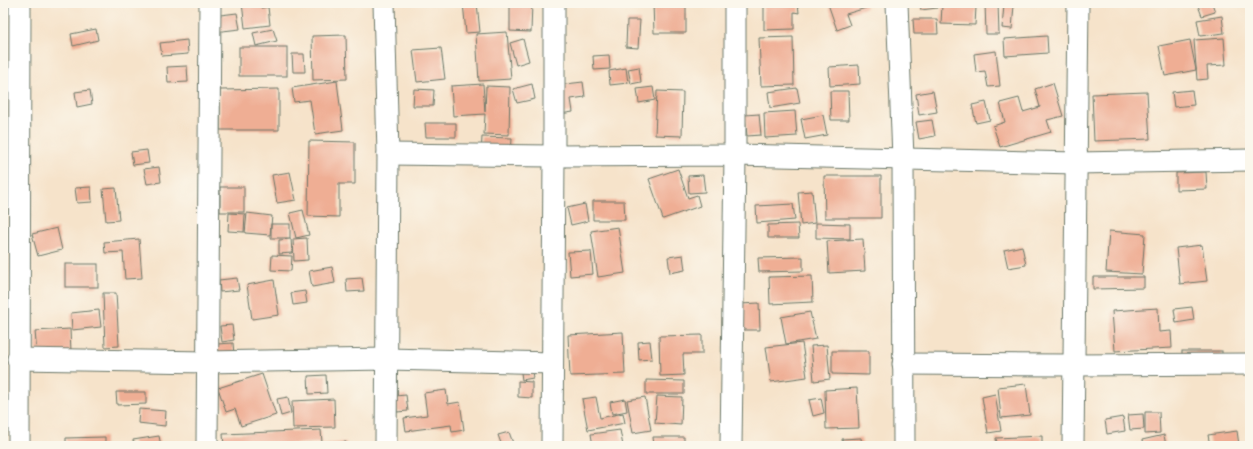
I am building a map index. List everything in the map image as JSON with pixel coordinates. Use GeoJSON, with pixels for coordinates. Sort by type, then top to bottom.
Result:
{"type":"FeatureCollection","features":[{"type":"Feature","properties":{"kind":"street"},"geometry":{"type":"LineString","coordinates":[[19,446],[18,359],[11,260],[20,3]]}},
{"type":"Feature","properties":{"kind":"street"},"geometry":{"type":"LineString","coordinates":[[208,446],[207,362],[210,3]]}},
{"type":"Feature","properties":{"kind":"street"},"geometry":{"type":"LineString","coordinates":[[384,3],[388,154],[386,446]]}},
{"type":"Feature","properties":{"kind":"street"},"geometry":{"type":"LineString","coordinates":[[552,446],[554,3]]}},
{"type":"Feature","properties":{"kind":"street"},"geometry":{"type":"LineString","coordinates":[[731,446],[735,155],[734,3]]}},
{"type":"Feature","properties":{"kind":"street"},"geometry":{"type":"LineString","coordinates":[[897,3],[903,158],[904,446]]}},
{"type":"Feature","properties":{"kind":"street"},"geometry":{"type":"LineString","coordinates":[[1073,446],[1078,3]]}},
{"type":"Feature","properties":{"kind":"street"},"geometry":{"type":"LineString","coordinates":[[388,154],[554,156],[735,155],[1076,163],[1250,160]]}},
{"type":"Feature","properties":{"kind":"street"},"geometry":{"type":"LineString","coordinates":[[18,359],[207,362],[387,359],[552,363]]}},
{"type":"Feature","properties":{"kind":"street"},"geometry":{"type":"LineString","coordinates":[[903,364],[1250,364]]}},
{"type":"Feature","properties":{"kind":"building"},"geometry":{"type":"Polygon","coordinates":[[[242,3],[260,3],[261,8],[268,7],[270,25],[245,28],[242,3]]]}},
{"type":"Feature","properties":{"kind":"building"},"geometry":{"type":"Polygon","coordinates":[[[463,3],[477,3],[480,32],[466,33],[463,3]]]}},
{"type":"Feature","properties":{"kind":"building"},"geometry":{"type":"Polygon","coordinates":[[[510,3],[532,3],[531,32],[510,31],[510,3]]]}},
{"type":"Feature","properties":{"kind":"building"},"geometry":{"type":"Polygon","coordinates":[[[653,3],[686,3],[686,33],[654,33],[653,3]]]}},
{"type":"Feature","properties":{"kind":"building"},"geometry":{"type":"Polygon","coordinates":[[[764,3],[798,3],[799,13],[794,12],[794,29],[764,30],[764,3]]]}},
{"type":"Feature","properties":{"kind":"building"},"geometry":{"type":"Polygon","coordinates":[[[865,3],[866,8],[846,14],[850,25],[837,30],[828,4],[865,3]]]}},
{"type":"Feature","properties":{"kind":"building"},"geometry":{"type":"Polygon","coordinates":[[[920,3],[937,3],[937,8],[921,10],[920,3]]]}},
{"type":"Feature","properties":{"kind":"building"},"geometry":{"type":"Polygon","coordinates":[[[985,3],[998,3],[999,34],[986,34],[985,3]]]}},
{"type":"Feature","properties":{"kind":"building"},"geometry":{"type":"Polygon","coordinates":[[[1197,3],[1212,3],[1215,12],[1202,16],[1197,3]]]}},
{"type":"Feature","properties":{"kind":"building"},"geometry":{"type":"Polygon","coordinates":[[[942,5],[976,7],[975,25],[941,24],[942,5]]]}},
{"type":"Feature","properties":{"kind":"building"},"geometry":{"type":"Polygon","coordinates":[[[1004,5],[1014,5],[1012,29],[1002,28],[1004,5]]]}},
{"type":"Feature","properties":{"kind":"building"},"geometry":{"type":"Polygon","coordinates":[[[237,13],[240,29],[214,32],[212,16],[237,13]]]}},
{"type":"Feature","properties":{"kind":"building"},"geometry":{"type":"Polygon","coordinates":[[[1222,16],[1224,33],[1200,36],[1197,20],[1222,16]]]}},
{"type":"Feature","properties":{"kind":"building"},"geometry":{"type":"Polygon","coordinates":[[[913,19],[937,19],[938,34],[914,34],[913,19]]]}},
{"type":"Feature","properties":{"kind":"building"},"geometry":{"type":"Polygon","coordinates":[[[627,20],[640,20],[638,48],[626,47],[627,20]]]}},
{"type":"Feature","properties":{"kind":"building"},"geometry":{"type":"Polygon","coordinates":[[[96,29],[98,40],[73,46],[71,34],[96,29]]]}},
{"type":"Feature","properties":{"kind":"building"},"geometry":{"type":"Polygon","coordinates":[[[273,29],[277,41],[256,46],[253,33],[273,29]]]}},
{"type":"Feature","properties":{"kind":"building"},"geometry":{"type":"Polygon","coordinates":[[[507,32],[511,79],[479,81],[476,34],[507,32]]]}},
{"type":"Feature","properties":{"kind":"building"},"geometry":{"type":"Polygon","coordinates":[[[346,35],[347,79],[313,80],[312,36],[346,35]]]}},
{"type":"Feature","properties":{"kind":"building"},"geometry":{"type":"Polygon","coordinates":[[[1047,36],[1048,53],[1005,56],[1004,39],[1047,36]]]}},
{"type":"Feature","properties":{"kind":"building"},"geometry":{"type":"Polygon","coordinates":[[[793,37],[794,85],[761,86],[759,38],[793,37]]]}},
{"type":"Feature","properties":{"kind":"building"},"geometry":{"type":"Polygon","coordinates":[[[1224,38],[1226,65],[1207,66],[1208,79],[1197,80],[1194,40],[1224,38]]]}},
{"type":"Feature","properties":{"kind":"building"},"geometry":{"type":"Polygon","coordinates":[[[523,39],[529,61],[516,65],[510,43],[523,39]]]}},
{"type":"Feature","properties":{"kind":"building"},"geometry":{"type":"Polygon","coordinates":[[[187,40],[188,54],[162,56],[160,43],[187,40]]]}},
{"type":"Feature","properties":{"kind":"building"},"geometry":{"type":"Polygon","coordinates":[[[1190,40],[1196,70],[1165,76],[1159,46],[1190,40]]]}},
{"type":"Feature","properties":{"kind":"building"},"geometry":{"type":"Polygon","coordinates":[[[239,47],[287,47],[287,76],[239,76],[239,47]]]}},
{"type":"Feature","properties":{"kind":"building"},"geometry":{"type":"Polygon","coordinates":[[[441,48],[445,79],[417,82],[413,50],[441,48]]]}},
{"type":"Feature","properties":{"kind":"building"},"geometry":{"type":"Polygon","coordinates":[[[996,51],[1000,86],[988,87],[985,71],[976,72],[974,54],[996,51]]]}},
{"type":"Feature","properties":{"kind":"building"},"geometry":{"type":"Polygon","coordinates":[[[292,54],[304,54],[305,72],[293,72],[292,54]]]}},
{"type":"Feature","properties":{"kind":"building"},"geometry":{"type":"Polygon","coordinates":[[[609,55],[610,69],[594,70],[593,56],[609,55]]]}},
{"type":"Feature","properties":{"kind":"building"},"geometry":{"type":"Polygon","coordinates":[[[859,65],[860,84],[830,86],[829,67],[859,65]]]}},
{"type":"Feature","properties":{"kind":"building"},"geometry":{"type":"Polygon","coordinates":[[[187,66],[188,82],[168,83],[167,67],[187,66]]]}},
{"type":"Feature","properties":{"kind":"building"},"geometry":{"type":"Polygon","coordinates":[[[639,67],[641,82],[631,84],[628,69],[639,67]]]}},
{"type":"Feature","properties":{"kind":"building"},"geometry":{"type":"Polygon","coordinates":[[[626,68],[628,83],[610,85],[609,71],[626,68]]]}},
{"type":"Feature","properties":{"kind":"building"},"geometry":{"type":"Polygon","coordinates":[[[337,81],[343,130],[315,134],[310,100],[294,102],[292,88],[337,81]]]}},
{"type":"Feature","properties":{"kind":"building"},"geometry":{"type":"Polygon","coordinates":[[[583,82],[585,97],[571,99],[573,112],[560,114],[557,85],[583,82]]]}},
{"type":"Feature","properties":{"kind":"building"},"geometry":{"type":"Polygon","coordinates":[[[1053,83],[1063,116],[1047,120],[1051,132],[1000,147],[993,126],[1005,122],[1000,103],[1019,98],[1023,112],[1040,107],[1035,89],[1053,83]]]}},
{"type":"Feature","properties":{"kind":"building"},"geometry":{"type":"Polygon","coordinates":[[[483,84],[485,112],[486,86],[510,87],[509,135],[484,134],[485,114],[453,116],[451,86],[483,84]]]}},
{"type":"Feature","properties":{"kind":"building"},"geometry":{"type":"Polygon","coordinates":[[[532,84],[535,99],[517,103],[513,89],[532,84]]]}},
{"type":"Feature","properties":{"kind":"building"},"geometry":{"type":"Polygon","coordinates":[[[653,87],[655,100],[639,103],[637,89],[653,87]]]}},
{"type":"Feature","properties":{"kind":"building"},"geometry":{"type":"Polygon","coordinates":[[[797,88],[800,103],[770,108],[768,92],[797,88]]]}},
{"type":"Feature","properties":{"kind":"building"},"geometry":{"type":"Polygon","coordinates":[[[279,89],[279,130],[220,130],[220,90],[279,89]]]}},
{"type":"Feature","properties":{"kind":"building"},"geometry":{"type":"Polygon","coordinates":[[[414,89],[434,90],[433,106],[413,106],[414,89]]]}},
{"type":"Feature","properties":{"kind":"building"},"geometry":{"type":"Polygon","coordinates":[[[90,90],[92,104],[77,107],[75,92],[90,90]]]}},
{"type":"Feature","properties":{"kind":"building"},"geometry":{"type":"Polygon","coordinates":[[[1192,90],[1194,105],[1174,107],[1172,92],[1192,90]]]}},
{"type":"Feature","properties":{"kind":"building"},"geometry":{"type":"Polygon","coordinates":[[[657,91],[683,92],[682,136],[655,135],[657,91]]]}},
{"type":"Feature","properties":{"kind":"building"},"geometry":{"type":"Polygon","coordinates":[[[830,91],[848,91],[849,120],[831,120],[830,91]]]}},
{"type":"Feature","properties":{"kind":"building"},"geometry":{"type":"Polygon","coordinates":[[[933,91],[937,112],[919,115],[916,94],[933,91]]]}},
{"type":"Feature","properties":{"kind":"building"},"geometry":{"type":"Polygon","coordinates":[[[1147,92],[1150,139],[1094,141],[1092,94],[1147,92]]]}},
{"type":"Feature","properties":{"kind":"building"},"geometry":{"type":"Polygon","coordinates":[[[986,102],[990,120],[976,123],[972,105],[986,102]]]}},
{"type":"Feature","properties":{"kind":"building"},"geometry":{"type":"Polygon","coordinates":[[[795,111],[797,136],[765,138],[764,113],[795,111]]]}},
{"type":"Feature","properties":{"kind":"building"},"geometry":{"type":"Polygon","coordinates":[[[759,114],[761,135],[747,136],[745,115],[759,114]]]}},
{"type":"Feature","properties":{"kind":"building"},"geometry":{"type":"Polygon","coordinates":[[[823,115],[827,135],[805,139],[801,119],[823,115]]]}},
{"type":"Feature","properties":{"kind":"building"},"geometry":{"type":"Polygon","coordinates":[[[932,120],[935,136],[919,139],[916,122],[932,120]]]}},
{"type":"Feature","properties":{"kind":"building"},"geometry":{"type":"Polygon","coordinates":[[[425,123],[456,123],[456,137],[426,137],[425,123]]]}},
{"type":"Feature","properties":{"kind":"building"},"geometry":{"type":"Polygon","coordinates":[[[482,137],[512,138],[511,155],[481,154],[482,137]]]}},
{"type":"Feature","properties":{"kind":"building"},"geometry":{"type":"Polygon","coordinates":[[[309,141],[355,142],[355,184],[339,184],[339,217],[308,216],[309,141]]]}},
{"type":"Feature","properties":{"kind":"building"},"geometry":{"type":"Polygon","coordinates":[[[147,150],[149,163],[133,165],[131,152],[147,150]]]}},
{"type":"Feature","properties":{"kind":"building"},"geometry":{"type":"Polygon","coordinates":[[[159,167],[161,182],[147,184],[144,169],[159,167]]]}},
{"type":"Feature","properties":{"kind":"building"},"geometry":{"type":"Polygon","coordinates":[[[678,169],[688,198],[697,195],[700,206],[663,219],[649,179],[678,169]]]}},
{"type":"Feature","properties":{"kind":"building"},"geometry":{"type":"Polygon","coordinates":[[[290,172],[296,200],[277,203],[272,175],[290,172]]]}},
{"type":"Feature","properties":{"kind":"building"},"geometry":{"type":"Polygon","coordinates":[[[1206,172],[1207,189],[1176,190],[1176,173],[1206,172]]]}},
{"type":"Feature","properties":{"kind":"building"},"geometry":{"type":"Polygon","coordinates":[[[703,175],[705,192],[689,193],[688,176],[703,175]]]}},
{"type":"Feature","properties":{"kind":"building"},"geometry":{"type":"Polygon","coordinates":[[[824,176],[881,176],[881,218],[825,218],[824,176]]]}},
{"type":"Feature","properties":{"kind":"building"},"geometry":{"type":"Polygon","coordinates":[[[91,187],[92,202],[77,203],[75,188],[91,187]]]}},
{"type":"Feature","properties":{"kind":"building"},"geometry":{"type":"Polygon","coordinates":[[[220,187],[244,187],[244,212],[220,212],[220,187]]]}},
{"type":"Feature","properties":{"kind":"building"},"geometry":{"type":"Polygon","coordinates":[[[116,188],[119,220],[106,221],[103,189],[116,188]]]}},
{"type":"Feature","properties":{"kind":"building"},"geometry":{"type":"Polygon","coordinates":[[[812,191],[815,223],[801,225],[798,192],[812,191]]]}},
{"type":"Feature","properties":{"kind":"building"},"geometry":{"type":"Polygon","coordinates":[[[593,201],[624,201],[625,220],[593,220],[593,201]]]}},
{"type":"Feature","properties":{"kind":"building"},"geometry":{"type":"Polygon","coordinates":[[[585,204],[588,221],[571,225],[567,208],[585,204]]]}},
{"type":"Feature","properties":{"kind":"building"},"geometry":{"type":"Polygon","coordinates":[[[793,204],[795,220],[757,223],[756,206],[793,204]]]}},
{"type":"Feature","properties":{"kind":"building"},"geometry":{"type":"Polygon","coordinates":[[[303,210],[309,235],[296,238],[290,213],[303,210]]]}},
{"type":"Feature","properties":{"kind":"building"},"geometry":{"type":"Polygon","coordinates":[[[229,213],[245,214],[244,232],[228,231],[229,213]]]}},
{"type":"Feature","properties":{"kind":"building"},"geometry":{"type":"Polygon","coordinates":[[[247,213],[272,216],[270,235],[245,233],[247,213]]]}},
{"type":"Feature","properties":{"kind":"building"},"geometry":{"type":"Polygon","coordinates":[[[816,223],[850,224],[850,239],[816,238],[816,223]]]}},
{"type":"Feature","properties":{"kind":"building"},"geometry":{"type":"Polygon","coordinates":[[[271,224],[290,224],[290,238],[271,238],[271,224]]]}},
{"type":"Feature","properties":{"kind":"building"},"geometry":{"type":"Polygon","coordinates":[[[798,224],[799,238],[768,238],[768,225],[798,224]]]}},
{"type":"Feature","properties":{"kind":"building"},"geometry":{"type":"Polygon","coordinates":[[[618,227],[625,273],[598,277],[591,231],[618,227]]]}},
{"type":"Feature","properties":{"kind":"building"},"geometry":{"type":"Polygon","coordinates":[[[57,228],[62,250],[38,256],[32,234],[57,228]]]}},
{"type":"Feature","properties":{"kind":"building"},"geometry":{"type":"Polygon","coordinates":[[[1109,231],[1145,234],[1142,274],[1106,272],[1109,231]]]}},
{"type":"Feature","properties":{"kind":"building"},"geometry":{"type":"Polygon","coordinates":[[[307,238],[308,260],[294,261],[293,239],[307,238]]]}},
{"type":"Feature","properties":{"kind":"building"},"geometry":{"type":"Polygon","coordinates":[[[139,239],[142,278],[125,279],[123,252],[105,253],[104,242],[139,239]]]}},
{"type":"Feature","properties":{"kind":"building"},"geometry":{"type":"Polygon","coordinates":[[[291,239],[292,253],[279,254],[279,240],[291,239]]]}},
{"type":"Feature","properties":{"kind":"building"},"geometry":{"type":"Polygon","coordinates":[[[863,239],[865,271],[829,273],[827,241],[863,239]]]}},
{"type":"Feature","properties":{"kind":"building"},"geometry":{"type":"Polygon","coordinates":[[[1202,245],[1207,281],[1180,284],[1176,248],[1202,245]]]}},
{"type":"Feature","properties":{"kind":"building"},"geometry":{"type":"Polygon","coordinates":[[[1022,246],[1026,265],[1008,268],[1004,250],[1022,246]]]}},
{"type":"Feature","properties":{"kind":"building"},"geometry":{"type":"Polygon","coordinates":[[[591,251],[593,274],[570,276],[568,252],[591,251]]]}},
{"type":"Feature","properties":{"kind":"building"},"geometry":{"type":"Polygon","coordinates":[[[272,255],[292,256],[291,271],[271,270],[272,255]]]}},
{"type":"Feature","properties":{"kind":"building"},"geometry":{"type":"Polygon","coordinates":[[[683,255],[685,270],[670,273],[668,257],[683,255]]]}},
{"type":"Feature","properties":{"kind":"building"},"geometry":{"type":"Polygon","coordinates":[[[803,257],[803,271],[759,272],[758,258],[803,257]]]}},
{"type":"Feature","properties":{"kind":"building"},"geometry":{"type":"Polygon","coordinates":[[[65,264],[98,264],[98,287],[65,287],[65,264]]]}},
{"type":"Feature","properties":{"kind":"building"},"geometry":{"type":"Polygon","coordinates":[[[332,267],[335,283],[312,287],[309,271],[332,267]]]}},
{"type":"Feature","properties":{"kind":"building"},"geometry":{"type":"Polygon","coordinates":[[[812,276],[813,302],[770,304],[769,277],[812,276]]]}},
{"type":"Feature","properties":{"kind":"building"},"geometry":{"type":"Polygon","coordinates":[[[1093,277],[1144,277],[1144,288],[1093,289],[1093,277]]]}},
{"type":"Feature","properties":{"kind":"building"},"geometry":{"type":"Polygon","coordinates":[[[237,278],[239,290],[220,292],[219,280],[237,278]]]}},
{"type":"Feature","properties":{"kind":"building"},"geometry":{"type":"Polygon","coordinates":[[[362,278],[364,291],[347,292],[346,279],[362,278]]]}},
{"type":"Feature","properties":{"kind":"building"},"geometry":{"type":"Polygon","coordinates":[[[274,280],[279,315],[252,319],[247,285],[274,280]]]}},
{"type":"Feature","properties":{"kind":"building"},"geometry":{"type":"Polygon","coordinates":[[[305,291],[307,303],[293,305],[291,293],[305,291]]]}},
{"type":"Feature","properties":{"kind":"building"},"geometry":{"type":"Polygon","coordinates":[[[103,293],[116,293],[119,346],[105,347],[103,293]]]}},
{"type":"Feature","properties":{"kind":"building"},"geometry":{"type":"Polygon","coordinates":[[[759,303],[760,330],[741,330],[740,304],[759,303]]]}},
{"type":"Feature","properties":{"kind":"building"},"geometry":{"type":"Polygon","coordinates":[[[1192,307],[1194,320],[1176,323],[1174,309],[1192,307]]]}},
{"type":"Feature","properties":{"kind":"building"},"geometry":{"type":"Polygon","coordinates":[[[1158,308],[1159,332],[1171,331],[1172,348],[1115,351],[1112,311],[1158,308]]]}},
{"type":"Feature","properties":{"kind":"building"},"geometry":{"type":"Polygon","coordinates":[[[99,310],[101,327],[72,330],[71,313],[99,310]]]}},
{"type":"Feature","properties":{"kind":"building"},"geometry":{"type":"Polygon","coordinates":[[[810,312],[816,339],[786,344],[781,317],[810,312]]]}},
{"type":"Feature","properties":{"kind":"building"},"geometry":{"type":"Polygon","coordinates":[[[232,325],[234,340],[222,342],[220,326],[232,325]]]}},
{"type":"Feature","properties":{"kind":"building"},"geometry":{"type":"Polygon","coordinates":[[[70,329],[71,352],[37,354],[35,331],[70,329]]]}},
{"type":"Feature","properties":{"kind":"building"},"geometry":{"type":"Polygon","coordinates":[[[623,332],[625,374],[570,376],[568,335],[623,332]]]}},
{"type":"Feature","properties":{"kind":"building"},"geometry":{"type":"Polygon","coordinates":[[[702,335],[702,354],[683,354],[684,375],[660,376],[659,336],[702,335]]]}},
{"type":"Feature","properties":{"kind":"building"},"geometry":{"type":"Polygon","coordinates":[[[650,341],[652,359],[639,360],[638,342],[650,341]]]}},
{"type":"Feature","properties":{"kind":"building"},"geometry":{"type":"Polygon","coordinates":[[[233,343],[234,354],[217,355],[217,344],[233,343]]]}},
{"type":"Feature","properties":{"kind":"building"},"geometry":{"type":"Polygon","coordinates":[[[802,343],[807,377],[771,382],[766,347],[802,343]]]}},
{"type":"Feature","properties":{"kind":"building"},"geometry":{"type":"Polygon","coordinates":[[[827,345],[830,379],[814,381],[811,346],[827,345]]]}},
{"type":"Feature","properties":{"kind":"building"},"geometry":{"type":"Polygon","coordinates":[[[832,351],[869,351],[869,375],[832,374],[832,351]]]}},
{"type":"Feature","properties":{"kind":"building"},"geometry":{"type":"Polygon","coordinates":[[[1182,351],[1222,351],[1222,359],[1182,359],[1182,351]]]}},
{"type":"Feature","properties":{"kind":"building"},"geometry":{"type":"Polygon","coordinates":[[[531,364],[533,378],[522,380],[520,365],[531,364]]]}},
{"type":"Feature","properties":{"kind":"building"},"geometry":{"type":"Polygon","coordinates":[[[262,374],[276,415],[241,426],[235,409],[226,412],[218,388],[262,374]]]}},
{"type":"Feature","properties":{"kind":"building"},"geometry":{"type":"Polygon","coordinates":[[[326,375],[327,393],[309,394],[308,376],[326,375]]]}},
{"type":"Feature","properties":{"kind":"building"},"geometry":{"type":"Polygon","coordinates":[[[646,380],[684,381],[684,394],[646,394],[646,380]]]}},
{"type":"Feature","properties":{"kind":"building"},"geometry":{"type":"Polygon","coordinates":[[[518,381],[532,382],[532,398],[518,397],[518,381]]]}},
{"type":"Feature","properties":{"kind":"building"},"geometry":{"type":"Polygon","coordinates":[[[1026,384],[1030,415],[1001,418],[998,387],[1026,384]]]}},
{"type":"Feature","properties":{"kind":"building"},"geometry":{"type":"Polygon","coordinates":[[[857,388],[859,428],[826,429],[825,390],[857,388]]]}},
{"type":"Feature","properties":{"kind":"building"},"geometry":{"type":"Polygon","coordinates":[[[446,390],[448,404],[460,402],[464,430],[452,432],[451,425],[406,431],[404,418],[427,415],[424,393],[446,390]]]}},
{"type":"Feature","properties":{"kind":"building"},"geometry":{"type":"Polygon","coordinates":[[[116,392],[146,392],[146,404],[117,405],[116,392]]]}},
{"type":"Feature","properties":{"kind":"building"},"geometry":{"type":"Polygon","coordinates":[[[995,394],[1001,431],[988,433],[982,397],[995,394]]]}},
{"type":"Feature","properties":{"kind":"building"},"geometry":{"type":"Polygon","coordinates":[[[406,395],[408,411],[397,412],[395,396],[406,395]]]}},
{"type":"Feature","properties":{"kind":"building"},"geometry":{"type":"Polygon","coordinates":[[[657,396],[682,397],[681,425],[655,423],[657,396]]]}},
{"type":"Feature","properties":{"kind":"building"},"geometry":{"type":"Polygon","coordinates":[[[288,397],[291,413],[281,416],[277,399],[288,397]]]}},
{"type":"Feature","properties":{"kind":"building"},"geometry":{"type":"Polygon","coordinates":[[[596,397],[600,418],[623,413],[625,423],[588,430],[582,399],[596,397]]]}},
{"type":"Feature","properties":{"kind":"building"},"geometry":{"type":"Polygon","coordinates":[[[645,397],[651,430],[633,433],[627,400],[645,397]]]}},
{"type":"Feature","properties":{"kind":"building"},"geometry":{"type":"Polygon","coordinates":[[[821,398],[824,413],[813,416],[809,400],[821,398]]]}},
{"type":"Feature","properties":{"kind":"building"},"geometry":{"type":"Polygon","coordinates":[[[334,399],[335,427],[293,428],[292,401],[334,399]]]}},
{"type":"Feature","properties":{"kind":"building"},"geometry":{"type":"Polygon","coordinates":[[[625,399],[627,411],[612,414],[610,402],[625,399]]]}},
{"type":"Feature","properties":{"kind":"building"},"geometry":{"type":"Polygon","coordinates":[[[139,409],[166,411],[165,426],[138,423],[139,409]]]}},
{"type":"Feature","properties":{"kind":"building"},"geometry":{"type":"Polygon","coordinates":[[[1145,412],[1159,412],[1160,433],[1145,434],[1145,412]]]}},
{"type":"Feature","properties":{"kind":"building"},"geometry":{"type":"Polygon","coordinates":[[[1143,414],[1144,429],[1130,430],[1128,415],[1143,414]]]}},
{"type":"Feature","properties":{"kind":"building"},"geometry":{"type":"Polygon","coordinates":[[[1123,417],[1125,431],[1107,434],[1105,420],[1123,417]]]}},
{"type":"Feature","properties":{"kind":"building"},"geometry":{"type":"Polygon","coordinates":[[[321,430],[322,443],[290,444],[290,446],[224,446],[223,434],[321,430]]]}},
{"type":"Feature","properties":{"kind":"building"},"geometry":{"type":"Polygon","coordinates":[[[620,430],[623,446],[593,446],[591,434],[620,430]]]}},
{"type":"Feature","properties":{"kind":"building"},"geometry":{"type":"Polygon","coordinates":[[[1237,431],[1239,445],[1210,446],[1208,435],[1237,431]]]}},
{"type":"Feature","properties":{"kind":"building"},"geometry":{"type":"Polygon","coordinates":[[[509,432],[514,446],[502,446],[498,435],[509,432]]]}},
{"type":"Feature","properties":{"kind":"building"},"geometry":{"type":"Polygon","coordinates":[[[1164,435],[1166,446],[1143,446],[1142,440],[1164,435]]]}},
{"type":"Feature","properties":{"kind":"building"},"geometry":{"type":"Polygon","coordinates":[[[159,436],[161,446],[134,446],[133,440],[159,436]]]}},
{"type":"Feature","properties":{"kind":"building"},"geometry":{"type":"Polygon","coordinates":[[[1042,436],[1042,446],[997,446],[996,438],[1042,436]]]}},
{"type":"Feature","properties":{"kind":"building"},"geometry":{"type":"Polygon","coordinates":[[[105,437],[105,446],[66,446],[66,438],[105,437]]]}},
{"type":"Feature","properties":{"kind":"building"},"geometry":{"type":"Polygon","coordinates":[[[653,437],[684,437],[684,446],[654,446],[653,437]]]}},
{"type":"Feature","properties":{"kind":"building"},"geometry":{"type":"Polygon","coordinates":[[[861,438],[862,446],[843,446],[842,439],[861,438]]]}},
{"type":"Feature","properties":{"kind":"building"},"geometry":{"type":"Polygon","coordinates":[[[346,442],[347,446],[323,446],[323,444],[346,442]]]}}]}
